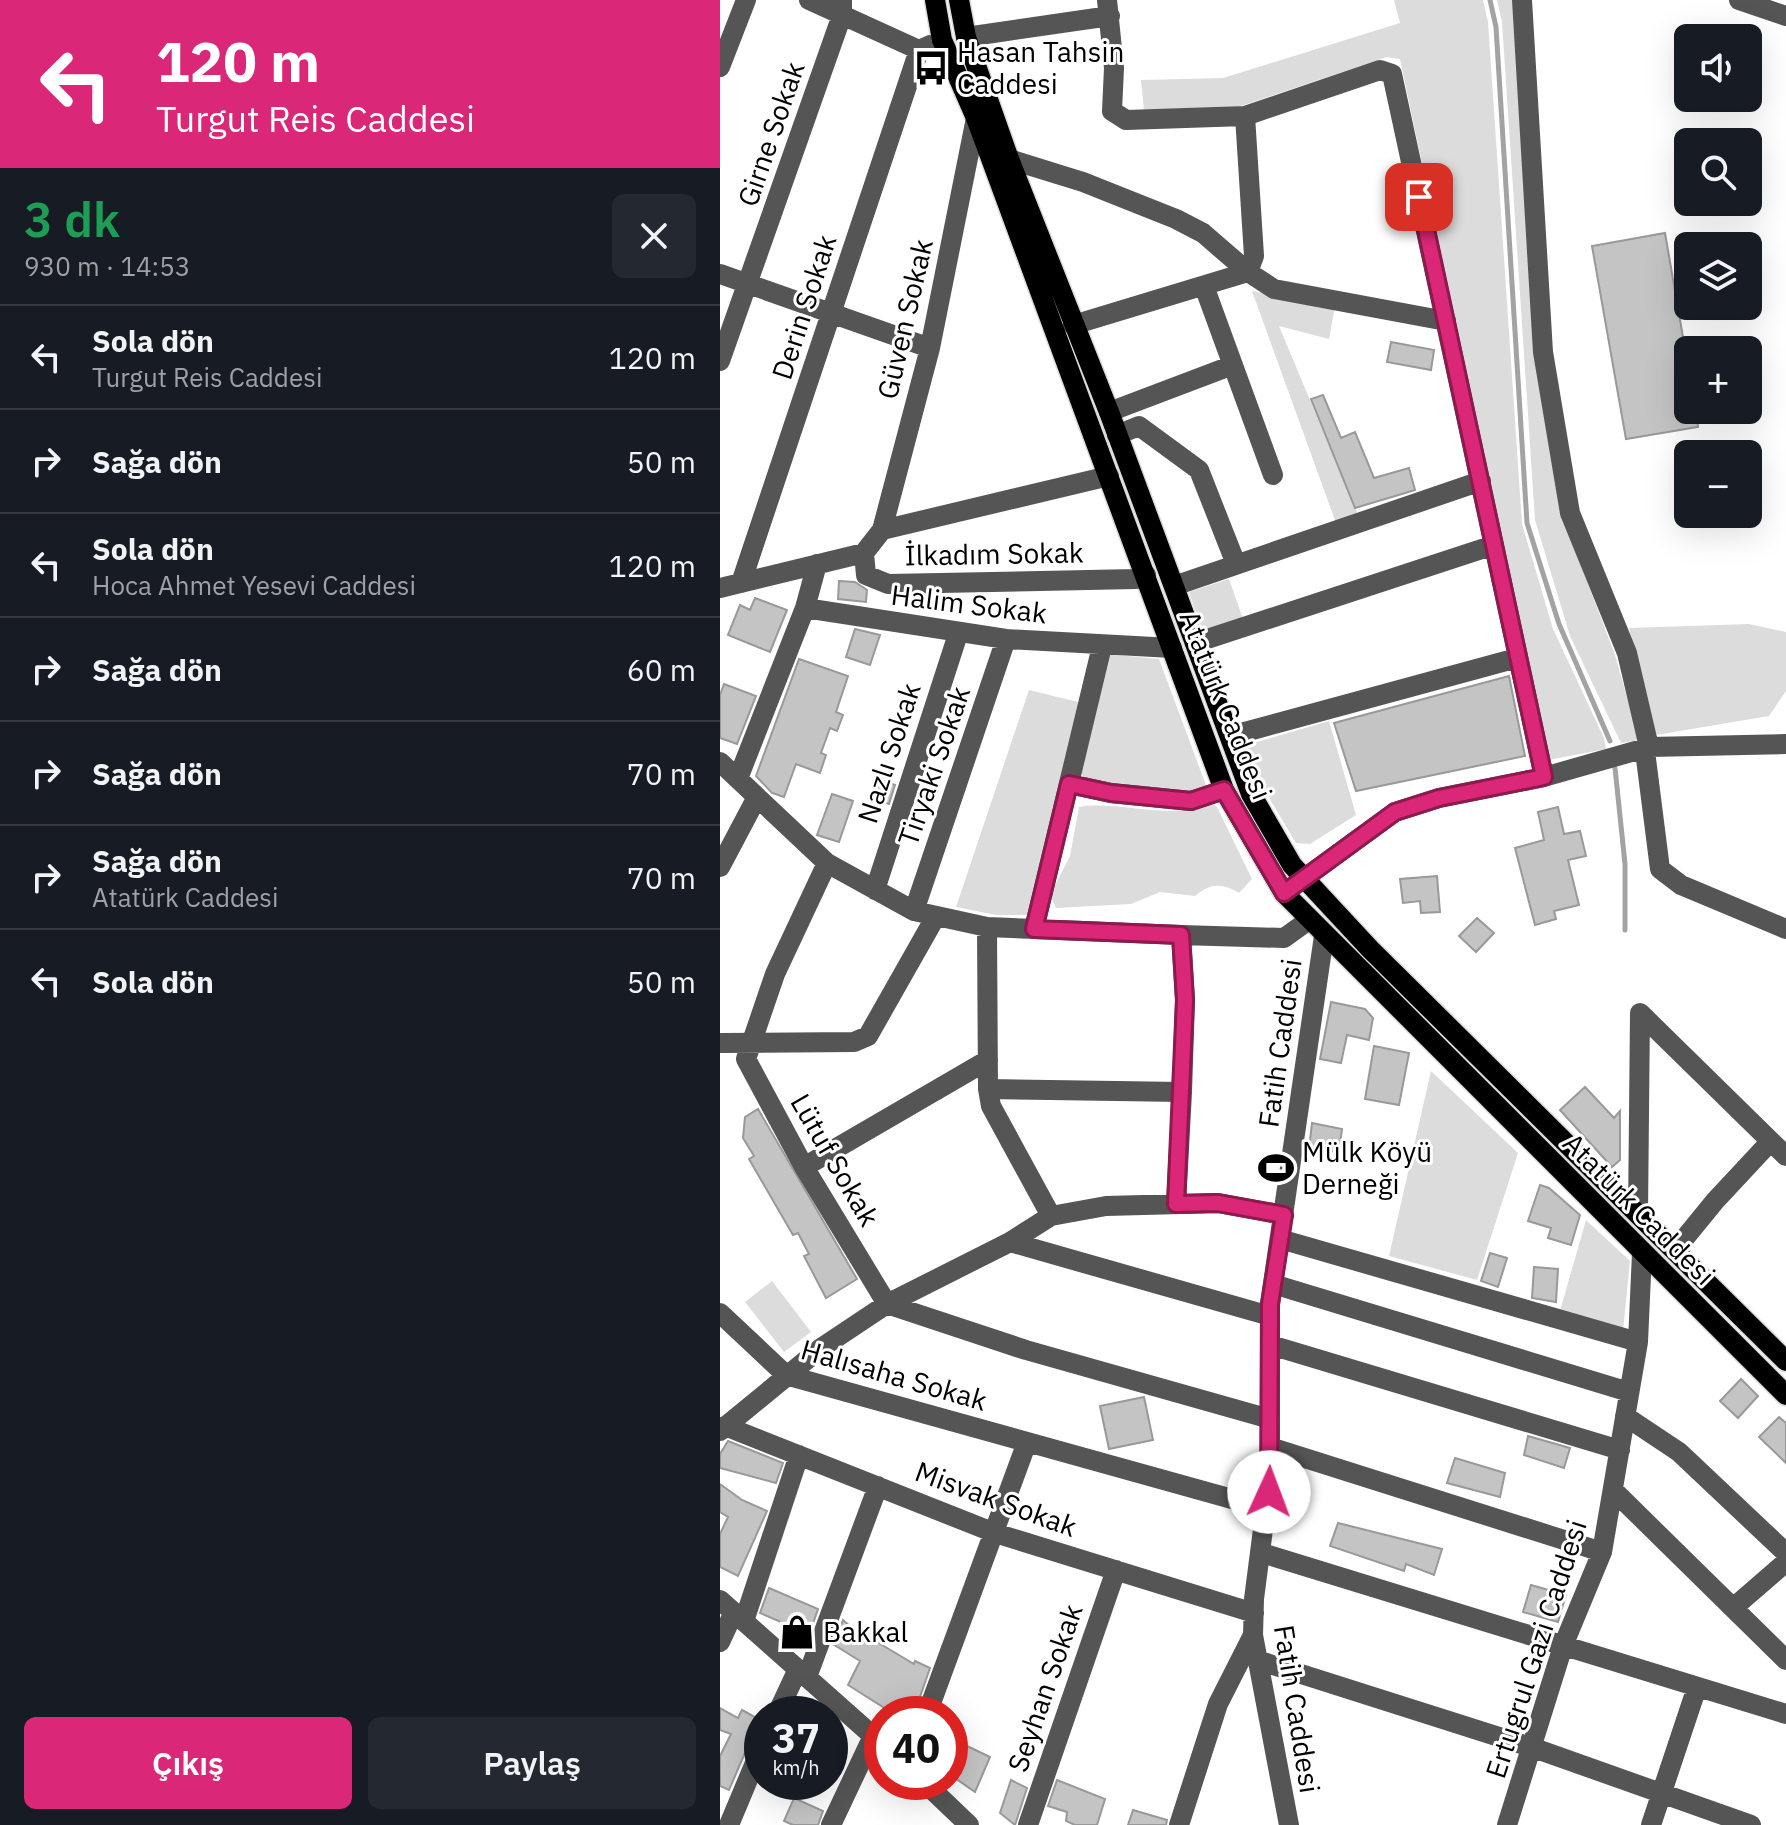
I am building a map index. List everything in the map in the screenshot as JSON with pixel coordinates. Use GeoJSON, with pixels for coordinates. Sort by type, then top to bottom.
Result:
{"type":"FeatureCollection","features":[{"type":"Feature","properties":{"kind":"main road","name":"Atatürk Caddesi"},"geometry":{"type":"LineString","coordinates":[[935,0],[942,40],[976,118],[1224,790],[1284,893],[1786,1395]]}},
{"type":"Feature","properties":{"kind":"main road"},"geometry":{"type":"LineString","coordinates":[[959,0],[966,37],[1009,159],[1109,412],[1251,794],[1302,879],[1786,1361]]}},
{"type":"Feature","properties":{"kind":"street"},"geometry":{"type":"LineString","coordinates":[[720,67],[746,0]]}},
{"type":"Feature","properties":{"kind":"street"},"geometry":{"type":"LineString","coordinates":[[809,0],[842,8],[919,50],[942,40]]}},
{"type":"Feature","properties":{"kind":"street"},"geometry":{"type":"LineString","coordinates":[[1522,0],[1545,367],[1570,513],[1627,653],[1649,747]]}},
{"type":"Feature","properties":{"kind":"street"},"geometry":{"type":"LineString","coordinates":[[1739,0],[1786,16]]}},
{"type":"Feature","properties":{"kind":"street","name":"Girne Sokak"},"geometry":{"type":"LineString","coordinates":[[720,361],[749,285],[842,8]]}},
{"type":"Feature","properties":{"kind":"street"},"geometry":{"type":"LineString","coordinates":[[966,37],[1109,8],[1112,111],[1126,120],[1245,116],[1380,70],[1392,74],[1544,777]]}},
{"type":"Feature","properties":{"kind":"street","name":"Derin Sokak"},"geometry":{"type":"LineString","coordinates":[[741,583],[919,50]]}},
{"type":"Feature","properties":{"kind":"street"},"geometry":{"type":"LineString","coordinates":[[1245,116],[1254,256],[1248,272]]}},
{"type":"Feature","properties":{"kind":"street","name":"Güven Sokak"},"geometry":{"type":"LineString","coordinates":[[882,530],[930,348],[976,118]]}},
{"type":"Feature","properties":{"kind":"street"},"geometry":{"type":"LineString","coordinates":[[1009,159],[1083,182],[1176,219],[1203,233],[1248,272],[1274,289],[1446,321]]}},
{"type":"Feature","properties":{"kind":"street"},"geometry":{"type":"LineString","coordinates":[[1073,325],[1248,272]]}},
{"type":"Feature","properties":{"kind":"street"},"geometry":{"type":"LineString","coordinates":[[720,274],[831,316],[930,348]]}},
{"type":"Feature","properties":{"kind":"street"},"geometry":{"type":"LineString","coordinates":[[1204,286],[1273,475]]}},
{"type":"Feature","properties":{"kind":"street"},"geometry":{"type":"LineString","coordinates":[[1109,412],[1233,365]]}},
{"type":"Feature","properties":{"kind":"street"},"geometry":{"type":"LineString","coordinates":[[1117,435],[1139,426],[1199,470],[1236,564]]}},
{"type":"Feature","properties":{"kind":"street"},"geometry":{"type":"LineString","coordinates":[[720,588],[864,553],[882,530],[1109,476]]}},
{"type":"Feature","properties":{"kind":"street"},"geometry":{"type":"LineString","coordinates":[[1174,586],[1481,481]]}},
{"type":"Feature","properties":{"kind":"street"},"geometry":{"type":"LineString","coordinates":[[1195,643],[1494,545]]}},
{"type":"Feature","properties":{"kind":"street","name":"İlkadım Sokak"},"geometry":{"type":"LineString","coordinates":[[864,553],[866,575],[888,584],[1136,579],[1146,575]]}},
{"type":"Feature","properties":{"kind":"street"},"geometry":{"type":"LineString","coordinates":[[739,776],[805,608],[817,564]]}},
{"type":"Feature","properties":{"kind":"street","name":"Halim Sokak"},"geometry":{"type":"LineString","coordinates":[[805,608],[958,634],[1102,646],[1172,648]]}},
{"type":"Feature","properties":{"kind":"street","name":"Nazlı Sokak"},"geometry":{"type":"LineString","coordinates":[[875,890],[958,634]]}},
{"type":"Feature","properties":{"kind":"street","name":"Tiryaki Sokak"},"geometry":{"type":"LineString","coordinates":[[914,911],[1006,639]]}},
{"type":"Feature","properties":{"kind":"street"},"geometry":{"type":"LineString","coordinates":[[1034,929],[1102,646]]}},
{"type":"Feature","properties":{"kind":"street"},"geometry":{"type":"LineString","coordinates":[[1230,736],[1517,658]]}},
{"type":"Feature","properties":{"kind":"street"},"geometry":{"type":"LineString","coordinates":[[1284,893],[1395,812],[1439,798],[1544,777],[1649,747],[1784,739]]}},
{"type":"Feature","properties":{"kind":"street"},"geometry":{"type":"LineString","coordinates":[[1649,747],[1645,751],[1660,869],[1681,885],[1786,929]]}},
{"type":"Feature","properties":{"kind":"street"},"geometry":{"type":"LineString","coordinates":[[720,762],[739,776],[827,863],[914,911],[987,927],[1284,938],[1309,920]]}},
{"type":"Feature","properties":{"kind":"street"},"geometry":{"type":"LineString","coordinates":[[1069,784],[1111,793],[1191,801],[1224,790]]}},
{"type":"Feature","properties":{"kind":"street"},"geometry":{"type":"LineString","coordinates":[[720,867],[757,797]]}},
{"type":"Feature","properties":{"kind":"street"},"geometry":{"type":"LineString","coordinates":[[751,1042],[775,974],[827,863]]}},
{"type":"Feature","properties":{"kind":"street"},"geometry":{"type":"LineString","coordinates":[[720,1043],[854,1042],[868,1036],[936,916]]}},
{"type":"Feature","properties":{"kind":"street"},"geometry":{"type":"LineString","coordinates":[[987,927],[988,1089],[991,1106],[1051,1216]]}},
{"type":"Feature","properties":{"kind":"street"},"geometry":{"type":"LineString","coordinates":[[1176,1204],[1185,1000],[1181,935]]}},
{"type":"Feature","properties":{"kind":"street","name":"Fatih Caddesi"},"geometry":{"type":"LineString","coordinates":[[1289,1825],[1253,1635],[1268,1509],[1273,1284],[1324,936]]}},
{"type":"Feature","properties":{"kind":"street"},"geometry":{"type":"LineString","coordinates":[[1638,1214],[1640,1013],[1786,1156]]}},
{"type":"Feature","properties":{"kind":"street","name":"Lütuf Sokak"},"geometry":{"type":"LineString","coordinates":[[751,1042],[746,1059],[804,1167],[887,1304]]}},
{"type":"Feature","properties":{"kind":"street"},"geometry":{"type":"LineString","coordinates":[[804,1167],[988,1060]]}},
{"type":"Feature","properties":{"kind":"street"},"geometry":{"type":"LineString","coordinates":[[988,1089],[1182,1092]]}},
{"type":"Feature","properties":{"kind":"street"},"geometry":{"type":"LineString","coordinates":[[1675,1250],[1770,1142]]}},
{"type":"Feature","properties":{"kind":"street"},"geometry":{"type":"LineString","coordinates":[[722,1428],[786,1375],[887,1304],[1010,1242],[1051,1216],[1106,1206],[1218,1203],[1284,1215]]}},
{"type":"Feature","properties":{"kind":"street"},"geometry":{"type":"LineString","coordinates":[[1280,1239],[1638,1342]]}},
{"type":"Feature","properties":{"kind":"street"},"geometry":{"type":"LineString","coordinates":[[1010,1242],[1270,1316]]}},
{"type":"Feature","properties":{"kind":"street","name":"Ertugrul Gazi Caddesi"},"geometry":{"type":"LineString","coordinates":[[1507,1825],[1563,1646],[1602,1552],[1638,1342],[1642,1253]]}},
{"type":"Feature","properties":{"kind":"street"},"geometry":{"type":"LineString","coordinates":[[1273,1284],[1629,1392]]}},
{"type":"Feature","properties":{"kind":"street"},"geometry":{"type":"LineString","coordinates":[[887,1304],[1026,1350],[1270,1419]]}},
{"type":"Feature","properties":{"kind":"street","name":"Halısaha Sokak"},"geometry":{"type":"LineString","coordinates":[[720,1313],[786,1375],[1268,1509]]}},
{"type":"Feature","properties":{"kind":"street"},"geometry":{"type":"LineString","coordinates":[[1271,1345],[1620,1450]]}},
{"type":"Feature","properties":{"kind":"street"},"geometry":{"type":"LineString","coordinates":[[1625,1416],[1679,1452],[1786,1553]]}},
{"type":"Feature","properties":{"kind":"street","name":"Misvak Sokak"},"geometry":{"type":"LineString","coordinates":[[722,1428],[799,1455],[995,1533],[1254,1613]]}},
{"type":"Feature","properties":{"kind":"street"},"geometry":{"type":"LineString","coordinates":[[934,1696],[1027,1442]]}},
{"type":"Feature","properties":{"kind":"street"},"geometry":{"type":"LineString","coordinates":[[1270,1447],[1602,1552]]}},
{"type":"Feature","properties":{"kind":"street"},"geometry":{"type":"LineString","coordinates":[[720,1642],[799,1455]]}},
{"type":"Feature","properties":{"kind":"street"},"geometry":{"type":"LineString","coordinates":[[788,1696],[802,1673],[878,1486]]}},
{"type":"Feature","properties":{"kind":"street"},"geometry":{"type":"LineString","coordinates":[[1614,1491],[1786,1660]]}},
{"type":"Feature","properties":{"kind":"street"},"geometry":{"type":"LineString","coordinates":[[1262,1553],[1786,1714]]}},
{"type":"Feature","properties":{"kind":"street"},"geometry":{"type":"LineString","coordinates":[[1733,1608],[1786,1562]]}},
{"type":"Feature","properties":{"kind":"street","name":"Seyhan Sokak"},"geometry":{"type":"LineString","coordinates":[[1028,1825],[1116,1570]]}},
{"type":"Feature","properties":{"kind":"street"},"geometry":{"type":"LineString","coordinates":[[733,1611],[864,1728]]}},
{"type":"Feature","properties":{"kind":"street"},"geometry":{"type":"LineString","coordinates":[[1179,1825],[1218,1704],[1253,1635]]}},
{"type":"Feature","properties":{"kind":"street"},"geometry":{"type":"LineString","coordinates":[[1257,1660],[1531,1747],[1751,1825]]}},
{"type":"Feature","properties":{"kind":"street"},"geometry":{"type":"LineString","coordinates":[[1651,1825],[1697,1687]]}},
{"type":"Feature","properties":{"kind":"street"},"geometry":{"type":"LineString","coordinates":[[831,1825],[864,1765]]}},
{"type":"Feature","properties":{"kind":"street"},"geometry":{"type":"LineString","coordinates":[[728,1812],[744,1781]]}},
{"type":"Feature","properties":{"kind":"street"},"geometry":{"type":"LineString","coordinates":[[941,1800],[962,1822]]}},
{"type":"Feature","properties":{"kind":"shaded area"},"geometry":{"type":"Polygon","coordinates":[[[1394,0],[1483,0],[1488,22],[1522,524],[1553,629],[1604,738],[1606,749],[1548,760],[1400,59],[1387,57],[1241,106],[1144,110],[1141,80],[1223,78],[1400,23],[1394,0]]]}},
{"type":"Feature","properties":{"kind":"shaded area"},"geometry":{"type":"Polygon","coordinates":[[[1497,0],[1517,0],[1564,521],[1615,655],[1639,740],[1621,743],[1570,636],[1535,520],[1502,22],[1497,0]]]}},
{"type":"Feature","properties":{"kind":"shaded area"},"geometry":{"type":"Polygon","coordinates":[[[1252,291],[1335,306],[1329,339],[1279,326],[1358,515],[1336,523],[1252,291]]]}},
{"type":"Feature","properties":{"kind":"shaded area"},"geometry":{"type":"Polygon","coordinates":[[[1229,579],[1243,619],[1203,632],[1189,592],[1229,579]]]}},
{"type":"Feature","properties":{"kind":"shaded area"},"geometry":{"type":"Polygon","coordinates":[[[1749,624],[1786,632],[1786,691],[1769,716],[1656,735],[1629,628],[1749,624]]]}},
{"type":"Feature","properties":{"kind":"shaded area"},"geometry":{"type":"Polygon","coordinates":[[[1107,654],[1159,659],[1207,788],[1192,795],[1086,782],[1081,773],[1107,654]]]}},
{"type":"Feature","properties":{"kind":"shaded area"},"geometry":{"type":"Polygon","coordinates":[[[1029,690],[1082,703],[1031,915],[996,915],[956,907],[1029,690]]]}},
{"type":"Feature","properties":{"kind":"shaded area"},"geometry":{"type":"Polygon","coordinates":[[[1329,721],[1356,815],[1310,844],[1296,843],[1271,801],[1248,747],[1329,721]]]}},
{"type":"Feature","properties":{"kind":"shaded area"},"geometry":{"type":"Polygon","coordinates":[[[1210,803],[1217,807],[1252,879],[1239,893],[1216,886],[1195,896],[1160,892],[1131,904],[1056,908],[1050,895],[1070,856],[1079,807],[1181,811],[1210,803]]]}},
{"type":"Feature","properties":{"kind":"shaded area"},"geometry":{"type":"Polygon","coordinates":[[[1431,1071],[1518,1153],[1477,1280],[1389,1256],[1431,1071]]]}},
{"type":"Feature","properties":{"kind":"shaded area"},"geometry":{"type":"Polygon","coordinates":[[[1586,1220],[1630,1261],[1623,1331],[1560,1311],[1586,1220]]]}},
{"type":"Feature","properties":{"kind":"shaded area"},"geometry":{"type":"Polygon","coordinates":[[[772,1281],[811,1332],[784,1352],[745,1302],[772,1281]]]}},
{"type":"Feature","properties":{"kind":"building"},"geometry":{"type":"Polygon","coordinates":[[[1665,233],[1674,285],[1674,320],[1680,320],[1683,336],[1674,336],[1674,424],[1698,424],[1698,427],[1626,439],[1592,246],[1665,233]]]}},
{"type":"Feature","properties":{"kind":"building"},"geometry":{"type":"Polygon","coordinates":[[[1391,342],[1434,350],[1431,370],[1387,362],[1391,342]]]}},
{"type":"Feature","properties":{"kind":"building"},"geometry":{"type":"Polygon","coordinates":[[[1323,395],[1341,438],[1355,432],[1374,478],[1409,468],[1415,490],[1355,508],[1311,399],[1323,395]]]}},
{"type":"Feature","properties":{"kind":"building"},"geometry":{"type":"Polygon","coordinates":[[[839,581],[855,582],[867,590],[866,602],[838,599],[839,581]]]}},
{"type":"Feature","properties":{"kind":"building"},"geometry":{"type":"Polygon","coordinates":[[[755,598],[787,610],[770,652],[728,635],[740,605],[750,610],[755,598]]]}},
{"type":"Feature","properties":{"kind":"building"},"geometry":{"type":"Polygon","coordinates":[[[855,629],[880,635],[870,665],[846,657],[855,629]]]}},
{"type":"Feature","properties":{"kind":"building"},"geometry":{"type":"Polygon","coordinates":[[[799,659],[848,676],[836,712],[843,715],[837,731],[830,728],[821,753],[826,755],[820,773],[796,764],[784,797],[772,793],[756,776],[799,659]]]}},
{"type":"Feature","properties":{"kind":"building"},"geometry":{"type":"Polygon","coordinates":[[[1509,676],[1525,756],[1356,791],[1334,723],[1509,676]]]}},
{"type":"Feature","properties":{"kind":"building"},"geometry":{"type":"Polygon","coordinates":[[[724,684],[756,696],[737,744],[720,738],[720,695],[724,684]]]}},
{"type":"Feature","properties":{"kind":"building"},"geometry":{"type":"Polygon","coordinates":[[[880,780],[895,785],[889,804],[873,799],[880,780]]]}},
{"type":"Feature","properties":{"kind":"building"},"geometry":{"type":"Polygon","coordinates":[[[832,794],[853,801],[839,842],[817,835],[832,794]]]}},
{"type":"Feature","properties":{"kind":"building"},"geometry":{"type":"Polygon","coordinates":[[[1558,807],[1564,834],[1580,831],[1586,856],[1568,860],[1579,905],[1554,911],[1556,919],[1535,925],[1515,848],[1544,840],[1538,812],[1558,807]]]}},
{"type":"Feature","properties":{"kind":"building"},"geometry":{"type":"Polygon","coordinates":[[[1437,876],[1440,912],[1421,913],[1420,901],[1403,903],[1400,879],[1437,876]]]}},
{"type":"Feature","properties":{"kind":"building"},"geometry":{"type":"Polygon","coordinates":[[[1477,918],[1494,933],[1476,952],[1459,936],[1477,918]]]}},
{"type":"Feature","properties":{"kind":"building"},"geometry":{"type":"Polygon","coordinates":[[[1331,1002],[1365,1009],[1373,1018],[1369,1040],[1347,1035],[1341,1063],[1320,1059],[1331,1002]]]}},
{"type":"Feature","properties":{"kind":"building"},"geometry":{"type":"Polygon","coordinates":[[[1374,1046],[1409,1053],[1399,1105],[1365,1099],[1374,1046]]]}},
{"type":"Feature","properties":{"kind":"building"},"geometry":{"type":"Polygon","coordinates":[[[1585,1087],[1614,1118],[1620,1111],[1620,1160],[1612,1167],[1560,1110],[1585,1087]]]}},
{"type":"Feature","properties":{"kind":"building"},"geometry":{"type":"Polygon","coordinates":[[[758,1109],[857,1279],[826,1298],[804,1256],[809,1254],[798,1233],[793,1235],[749,1159],[754,1156],[743,1138],[745,1117],[758,1109]]]}},
{"type":"Feature","properties":{"kind":"building"},"geometry":{"type":"Polygon","coordinates":[[[1312,1123],[1342,1129],[1339,1152],[1309,1149],[1312,1123]]]}},
{"type":"Feature","properties":{"kind":"building"},"geometry":{"type":"Polygon","coordinates":[[[1540,1185],[1549,1188],[1580,1215],[1571,1245],[1548,1238],[1551,1228],[1528,1221],[1540,1185]]]}},
{"type":"Feature","properties":{"kind":"building"},"geometry":{"type":"Polygon","coordinates":[[[1490,1253],[1507,1258],[1498,1287],[1481,1281],[1490,1253]]]}},
{"type":"Feature","properties":{"kind":"building"},"geometry":{"type":"Polygon","coordinates":[[[1534,1267],[1558,1269],[1556,1302],[1532,1298],[1534,1267]]]}},
{"type":"Feature","properties":{"kind":"building"},"geometry":{"type":"Polygon","coordinates":[[[1741,1379],[1758,1396],[1738,1418],[1720,1401],[1741,1379]]]}},
{"type":"Feature","properties":{"kind":"building"},"geometry":{"type":"Polygon","coordinates":[[[1144,1397],[1153,1440],[1109,1449],[1100,1406],[1144,1397]]]}},
{"type":"Feature","properties":{"kind":"building"},"geometry":{"type":"Polygon","coordinates":[[[1779,1417],[1786,1423],[1786,1463],[1759,1437],[1779,1417]]]}},
{"type":"Feature","properties":{"kind":"building"},"geometry":{"type":"Polygon","coordinates":[[[1528,1436],[1570,1448],[1564,1468],[1524,1455],[1528,1436]]]}},
{"type":"Feature","properties":{"kind":"building"},"geometry":{"type":"Polygon","coordinates":[[[728,1441],[783,1463],[776,1483],[720,1468],[720,1454],[728,1441]]]}},
{"type":"Feature","properties":{"kind":"building"},"geometry":{"type":"Polygon","coordinates":[[[1455,1458],[1505,1473],[1500,1497],[1447,1483],[1455,1458]]]}},
{"type":"Feature","properties":{"kind":"building"},"geometry":{"type":"Polygon","coordinates":[[[720,1484],[742,1500],[767,1511],[738,1576],[720,1567],[720,1534],[728,1517],[720,1512],[720,1484]]]}},
{"type":"Feature","properties":{"kind":"building"},"geometry":{"type":"Polygon","coordinates":[[[1338,1523],[1442,1549],[1434,1575],[1406,1564],[1404,1571],[1330,1546],[1338,1523]]]}},
{"type":"Feature","properties":{"kind":"building"},"geometry":{"type":"Polygon","coordinates":[[[1531,1585],[1566,1595],[1558,1622],[1523,1612],[1531,1585]]]}},
{"type":"Feature","properties":{"kind":"building"},"geometry":{"type":"Polygon","coordinates":[[[769,1588],[818,1609],[808,1638],[786,1630],[788,1625],[760,1613],[769,1588]]]}},
{"type":"Feature","properties":{"kind":"building"},"geometry":{"type":"Polygon","coordinates":[[[843,1620],[869,1643],[872,1639],[914,1664],[915,1661],[930,1668],[920,1696],[865,1696],[848,1685],[860,1661],[833,1644],[843,1620]]]}},
{"type":"Feature","properties":{"kind":"building"},"geometry":{"type":"Polygon","coordinates":[[[720,1708],[738,1718],[744,1711],[744,1755],[729,1790],[720,1786],[720,1756],[731,1734],[720,1730],[720,1708]]]}},
{"type":"Feature","properties":{"kind":"building"},"geometry":{"type":"Polygon","coordinates":[[[968,1746],[990,1757],[975,1792],[968,1787],[968,1746]]]}},
{"type":"Feature","properties":{"kind":"building"},"geometry":{"type":"Polygon","coordinates":[[[1011,1780],[1027,1788],[1015,1825],[1000,1813],[1011,1780]]]}},
{"type":"Feature","properties":{"kind":"building"},"geometry":{"type":"Polygon","coordinates":[[[1057,1780],[1105,1799],[1097,1825],[1075,1825],[1066,1821],[1067,1812],[1048,1806],[1057,1780]]]}},
{"type":"Feature","properties":{"kind":"building"},"geometry":{"type":"Polygon","coordinates":[[[793,1800],[823,1811],[818,1825],[793,1825],[784,1821],[793,1800]]]}},
{"type":"Feature","properties":{"kind":"building"},"geometry":{"type":"Polygon","coordinates":[[[1133,1810],[1167,1820],[1166,1825],[1128,1825],[1133,1810]]]}},
{"type":"Feature","properties":{"kind":"waterway"},"geometry":{"type":"LineString","coordinates":[[1490,0],[1496,27],[1527,523],[1559,624],[1610,741]]}},
{"type":"Feature","properties":{"kind":"waterway"},"geometry":{"type":"LineString","coordinates":[[1615,768],[1625,864],[1625,930]]}},
{"type":"Feature","properties":{"kind":"place","name":"Hasan Tahsin Caddesi"},"geometry":{"type":"Point","coordinates":[931,68]}},
{"type":"Feature","properties":{"kind":"place","name":"Mülk Köyü Derneği"},"geometry":{"type":"Point","coordinates":[1276,1168]}},
{"type":"Feature","properties":{"kind":"place","name":"Bakkal"},"geometry":{"type":"Point","coordinates":[797,1632]}},
{"type":"Feature","properties":{"kind":"route"},"geometry":{"type":"LineString","coordinates":[[1269,1492],[1270,1304],[1284,1215],[1218,1203],[1176,1204],[1185,1000],[1181,935],[1034,929],[1069,784],[1111,793],[1191,801],[1224,790],[1284,893],[1333,854],[1395,812],[1439,798],[1544,777],[1419,197]]}}]}
